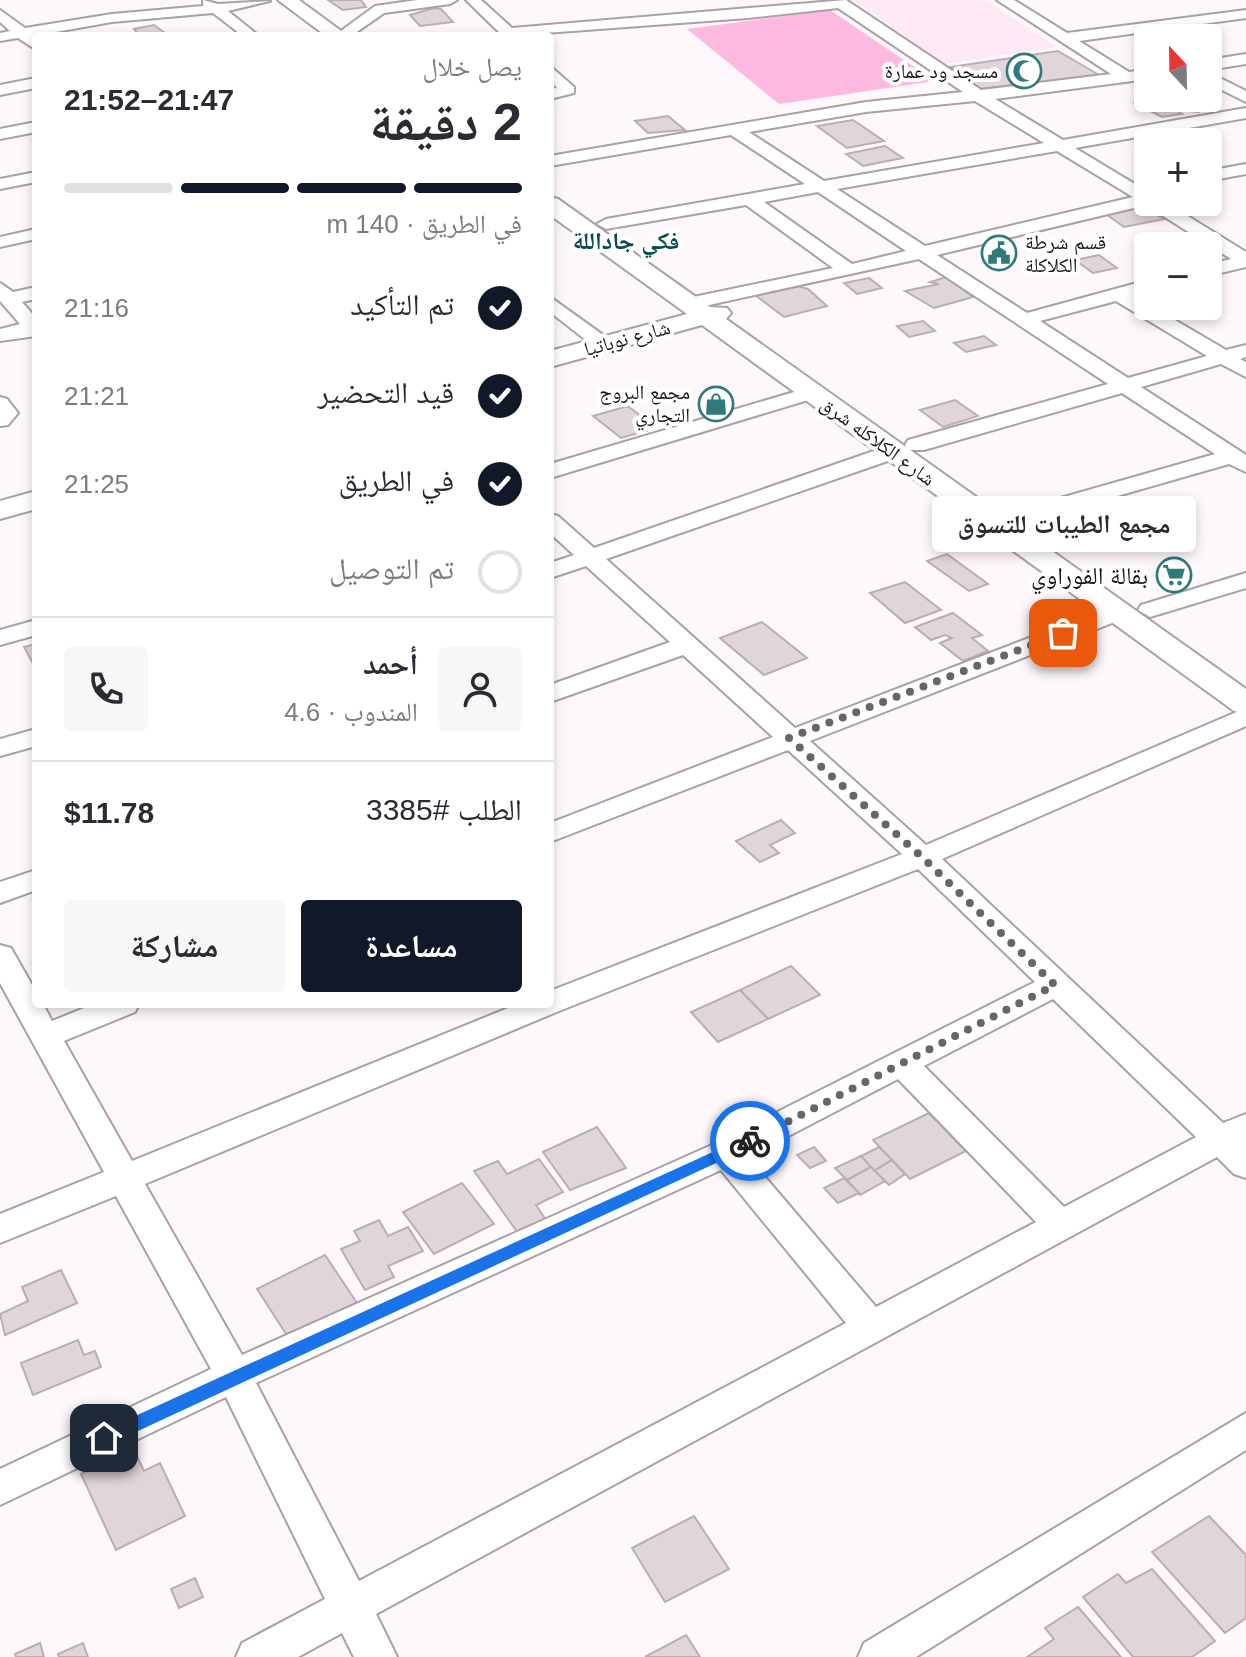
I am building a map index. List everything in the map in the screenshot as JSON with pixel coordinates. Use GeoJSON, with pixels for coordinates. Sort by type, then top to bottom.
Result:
{"type":"FeatureCollection","features":[{"type":"Feature","properties":{"kind":"street"},"geometry":{"type":"LineString","coordinates":[[124,0],[140,15]]}},
{"type":"Feature","properties":{"kind":"street"},"geometry":{"type":"LineString","coordinates":[[68,32],[140,15],[210,4],[263,0],[307,32]]}},
{"type":"Feature","properties":{"kind":"street"},"geometry":{"type":"LineString","coordinates":[[287,0],[333,32]]}},
{"type":"Feature","properties":{"kind":"street"},"geometry":{"type":"LineString","coordinates":[[345,32],[380,9],[450,0]]}},
{"type":"Feature","properties":{"kind":"street"},"geometry":{"type":"LineString","coordinates":[[473,0],[508,32]]}},
{"type":"Feature","properties":{"kind":"street"},"geometry":{"type":"LineString","coordinates":[[680,19],[682,0]]}},
{"type":"Feature","properties":{"kind":"street"},"geometry":{"type":"LineString","coordinates":[[1009,0],[1126,77]]}},
{"type":"Feature","properties":{"kind":"street"},"geometry":{"type":"LineString","coordinates":[[533,32],[841,3],[1056,145],[1134,189]]}},
{"type":"Feature","properties":{"kind":"street"},"geometry":{"type":"LineString","coordinates":[[210,4],[247,32]]}},
{"type":"Feature","properties":{"kind":"street"},"geometry":{"type":"LineString","coordinates":[[0,14],[30,41]]}},
{"type":"Feature","properties":{"kind":"street"},"geometry":{"type":"LineString","coordinates":[[1064,38],[1246,14]]}},
{"type":"Feature","properties":{"kind":"street"},"geometry":{"type":"LineString","coordinates":[[0,37],[30,41]]}},
{"type":"Feature","properties":{"kind":"street"},"geometry":{"type":"LineString","coordinates":[[1222,63],[1246,59]]}},
{"type":"Feature","properties":{"kind":"street"},"geometry":{"type":"LineString","coordinates":[[554,75],[568,90],[554,93]]}},
{"type":"Feature","properties":{"kind":"street"},"geometry":{"type":"LineString","coordinates":[[554,160],[866,107],[1134,76]]}},
{"type":"Feature","properties":{"kind":"street"},"geometry":{"type":"LineString","coordinates":[[0,90],[32,84]]}},
{"type":"Feature","properties":{"kind":"street"},"geometry":{"type":"LineString","coordinates":[[1222,84],[1246,97]]}},
{"type":"Feature","properties":{"kind":"street"},"geometry":{"type":"LineString","coordinates":[[606,224],[1246,113]]}},
{"type":"Feature","properties":{"kind":"street"},"geometry":{"type":"LineString","coordinates":[[0,134],[32,128]]}},
{"type":"Feature","properties":{"kind":"street"},"geometry":{"type":"LineString","coordinates":[[736,131],[1240,460]]}},
{"type":"Feature","properties":{"kind":"street"},"geometry":{"type":"LineString","coordinates":[[1222,173],[1246,169]]}},
{"type":"Feature","properties":{"kind":"street"},"geometry":{"type":"LineString","coordinates":[[0,184],[32,178]]}},
{"type":"Feature","properties":{"kind":"street","name":"شارع الكلاكله شرق"},"geometry":{"type":"LineString","coordinates":[[554,187],[606,224],[811,393],[1019,517],[1246,677]]}},
{"type":"Feature","properties":{"kind":"street"},"geometry":{"type":"LineString","coordinates":[[749,199],[849,270]]}},
{"type":"Feature","properties":{"kind":"street"},"geometry":{"type":"LineString","coordinates":[[707,307],[1134,199]]}},
{"type":"Feature","properties":{"kind":"street","name":"شارع الكلاكله شرق"},"geometry":{"type":"LineString","coordinates":[[554,207],[707,307],[904,448],[1116,613],[1246,704]]}},
{"type":"Feature","properties":{"kind":"street"},"geometry":{"type":"LineString","coordinates":[[1178,216],[1246,260]]}},
{"type":"Feature","properties":{"kind":"street"},"geometry":{"type":"LineString","coordinates":[[0,242],[32,235]]}},
{"type":"Feature","properties":{"kind":"street"},"geometry":{"type":"LineString","coordinates":[[1223,244],[1246,239]]}},
{"type":"Feature","properties":{"kind":"street"},"geometry":{"type":"LineString","coordinates":[[1222,266],[1246,260]]}},
{"type":"Feature","properties":{"kind":"street"},"geometry":{"type":"LineString","coordinates":[[1026,319],[1134,290]]}},
{"type":"Feature","properties":{"kind":"street"},"geometry":{"type":"LineString","coordinates":[[4,294],[32,293]]}},
{"type":"Feature","properties":{"kind":"street"},"geometry":{"type":"LineString","coordinates":[[4,294],[32,325]]}},
{"type":"Feature","properties":{"kind":"street"},"geometry":{"type":"LineString","coordinates":[[1118,294],[1246,371]]}},
{"type":"Feature","properties":{"kind":"street"},"geometry":{"type":"LineString","coordinates":[[554,306],[603,344]]}},
{"type":"Feature","properties":{"kind":"street","name":"شارع نوباتيا"},"geometry":{"type":"LineString","coordinates":[[554,358],[707,307]]}},
{"type":"Feature","properties":{"kind":"street"},"geometry":{"type":"LineString","coordinates":[[0,335],[32,329]]}},
{"type":"Feature","properties":{"kind":"street"},"geometry":{"type":"LineString","coordinates":[[554,570],[904,448],[1246,351]]}},
{"type":"Feature","properties":{"kind":"street"},"geometry":{"type":"LineString","coordinates":[[554,470],[811,393]]}},
{"type":"Feature","properties":{"kind":"street"},"geometry":{"type":"LineString","coordinates":[[0,403],[7,413],[0,420]]}},
{"type":"Feature","properties":{"kind":"street"},"geometry":{"type":"LineString","coordinates":[[1019,517],[1240,460]]}},
{"type":"Feature","properties":{"kind":"street"},"geometry":{"type":"LineString","coordinates":[[0,510],[32,501]]}},
{"type":"Feature","properties":{"kind":"street"},"geometry":{"type":"LineString","coordinates":[[257,1657],[1060,1225],[1237,1144],[1055,985],[922,857],[554,525]]}},
{"type":"Feature","properties":{"kind":"street"},"geometry":{"type":"LineString","coordinates":[[1150,610],[1246,580]]}},
{"type":"Feature","properties":{"kind":"street"},"geometry":{"type":"LineString","coordinates":[[554,831],[1116,613]]}},
{"type":"Feature","properties":{"kind":"street"},"geometry":{"type":"LineString","coordinates":[[0,638],[32,628]]}},
{"type":"Feature","properties":{"kind":"street"},"geometry":{"type":"LineString","coordinates":[[554,693],[686,645]]}},
{"type":"Feature","properties":{"kind":"street"},"geometry":{"type":"LineString","coordinates":[[554,1000],[922,857],[1246,716]]}},
{"type":"Feature","properties":{"kind":"street"},"geometry":{"type":"LineString","coordinates":[[0,748],[32,738]]}},
{"type":"Feature","properties":{"kind":"street"},"geometry":{"type":"LineString","coordinates":[[0,893],[32,881]]}},
{"type":"Feature","properties":{"kind":"street"},"geometry":{"type":"LineString","coordinates":[[0,955],[234,1376],[376,1657]]}},
{"type":"Feature","properties":{"kind":"street"},"geometry":{"type":"LineString","coordinates":[[0,1488],[234,1376],[726,1153],[1055,985]]}},
{"type":"Feature","properties":{"kind":"street"},"geometry":{"type":"LineString","coordinates":[[45,1036],[114,1008]]}},
{"type":"Feature","properties":{"kind":"street"},"geometry":{"type":"LineString","coordinates":[[0,1229],[534,1008]]}},
{"type":"Feature","properties":{"kind":"street"},"geometry":{"type":"LineString","coordinates":[[902,1064],[1060,1225]]}},
{"type":"Feature","properties":{"kind":"street"},"geometry":{"type":"LineString","coordinates":[[726,1153],[870,1326]]}},
{"type":"Feature","properties":{"kind":"street"},"geometry":{"type":"LineString","coordinates":[[879,1657],[1246,1430]]}},
{"type":"Feature","properties":{"kind":"shaded area"},"geometry":{"type":"Polygon","coordinates":[[[853,0],[985,0],[1057,47],[946,64],[853,0]]]}},
{"type":"Feature","properties":{"kind":"shaded area"},"geometry":{"type":"Polygon","coordinates":[[[830,10],[935,81],[779,104],[687,29],[830,10]]]}},
{"type":"Feature","properties":{"kind":"building"},"geometry":{"type":"Polygon","coordinates":[[[328,0],[361,0],[366,7],[343,10],[328,0]]]}},
{"type":"Feature","properties":{"kind":"building"},"geometry":{"type":"Polygon","coordinates":[[[441,9],[453,22],[420,26],[410,15],[441,9]]]}},
{"type":"Feature","properties":{"kind":"building"},"geometry":{"type":"Polygon","coordinates":[[[154,25],[164,32],[137,32],[134,29],[154,25]]]}},
{"type":"Feature","properties":{"kind":"building","name":"مسجد ود عمارة"},"geometry":{"type":"Polygon","coordinates":[[[1058,51],[1099,75],[981,89],[950,67],[1058,51]]]}},
{"type":"Feature","properties":{"kind":"building"},"geometry":{"type":"Polygon","coordinates":[[[1152,112],[1182,114],[1162,117],[1152,112]]]}},
{"type":"Feature","properties":{"kind":"building"},"geometry":{"type":"Polygon","coordinates":[[[668,116],[685,130],[648,133],[635,121],[668,116]]]}},
{"type":"Feature","properties":{"kind":"building"},"geometry":{"type":"Polygon","coordinates":[[[853,120],[884,141],[847,148],[817,126],[853,120]]]}},
{"type":"Feature","properties":{"kind":"building"},"geometry":{"type":"Polygon","coordinates":[[[885,146],[903,158],[863,166],[846,154],[885,146]]]}},
{"type":"Feature","properties":{"kind":"building"},"geometry":{"type":"Polygon","coordinates":[[[1134,209],[1134,216],[1165,219],[1124,227],[1106,214],[1134,209]]]}},
{"type":"Feature","properties":{"kind":"building"},"geometry":{"type":"Polygon","coordinates":[[[1099,255],[1117,268],[1093,273],[1075,260],[1099,255]]]}},
{"type":"Feature","properties":{"kind":"building"},"geometry":{"type":"Polygon","coordinates":[[[946,277],[973,297],[934,308],[905,291],[939,284],[930,282],[946,277]]]}},
{"type":"Feature","properties":{"kind":"building"},"geometry":{"type":"Polygon","coordinates":[[[869,278],[882,288],[857,294],[844,283],[869,278]]]}},
{"type":"Feature","properties":{"kind":"building"},"geometry":{"type":"Polygon","coordinates":[[[794,285],[808,289],[827,306],[784,317],[755,295],[794,285]]]}},
{"type":"Feature","properties":{"kind":"building"},"geometry":{"type":"Polygon","coordinates":[[[923,321],[935,331],[909,337],[897,326],[923,321]]]}},
{"type":"Feature","properties":{"kind":"building"},"geometry":{"type":"Polygon","coordinates":[[[984,336],[996,345],[966,352],[954,343],[984,336]]]}},
{"type":"Feature","properties":{"kind":"building"},"geometry":{"type":"Polygon","coordinates":[[[955,400],[978,416],[943,427],[920,410],[955,400]]]}},
{"type":"Feature","properties":{"kind":"building"},"geometry":{"type":"Polygon","coordinates":[[[628,406],[647,421],[638,424],[646,431],[621,438],[593,416],[628,406]]]}},
{"type":"Feature","properties":{"kind":"building"},"geometry":{"type":"Polygon","coordinates":[[[947,554],[988,584],[969,591],[927,561],[947,554]]]}},
{"type":"Feature","properties":{"kind":"building"},"geometry":{"type":"Polygon","coordinates":[[[905,582],[941,610],[905,623],[870,593],[905,582]]]}},
{"type":"Feature","properties":{"kind":"building"},"geometry":{"type":"Polygon","coordinates":[[[953,613],[982,635],[972,638],[988,651],[963,661],[940,643],[952,638],[945,635],[931,640],[915,627],[953,613]]]}},
{"type":"Feature","properties":{"kind":"building"},"geometry":{"type":"Polygon","coordinates":[[[762,622],[807,658],[764,675],[720,638],[762,622]]]}},
{"type":"Feature","properties":{"kind":"building"},"geometry":{"type":"Polygon","coordinates":[[[32,645],[32,662],[24,647],[32,645]]]}},
{"type":"Feature","properties":{"kind":"building"},"geometry":{"type":"Polygon","coordinates":[[[781,820],[795,833],[770,845],[779,853],[760,862],[736,841],[781,820]]]}},
{"type":"Feature","properties":{"kind":"building"},"geometry":{"type":"Polygon","coordinates":[[[791,966],[820,995],[768,1019],[740,990],[791,966]]]}},
{"type":"Feature","properties":{"kind":"building"},"geometry":{"type":"Polygon","coordinates":[[[740,990],[768,1019],[718,1042],[691,1012],[740,990]]]}},
{"type":"Feature","properties":{"kind":"building"},"geometry":{"type":"Polygon","coordinates":[[[929,1113],[966,1151],[910,1179],[873,1140],[929,1113]]]}},
{"type":"Feature","properties":{"kind":"building"},"geometry":{"type":"Polygon","coordinates":[[[597,1127],[626,1168],[570,1190],[543,1152],[597,1127]]]}},
{"type":"Feature","properties":{"kind":"building"},"geometry":{"type":"Polygon","coordinates":[[[814,1147],[826,1161],[810,1168],[797,1155],[814,1147]]]}},
{"type":"Feature","properties":{"kind":"building"},"geometry":{"type":"Polygon","coordinates":[[[879,1147],[892,1160],[874,1171],[861,1156],[879,1147]]]}},
{"type":"Feature","properties":{"kind":"building"},"geometry":{"type":"Polygon","coordinates":[[[861,1156],[871,1167],[847,1180],[835,1168],[861,1156]]]}},
{"type":"Feature","properties":{"kind":"building"},"geometry":{"type":"Polygon","coordinates":[[[539,1159],[563,1192],[536,1205],[546,1220],[518,1233],[474,1171],[498,1161],[507,1174],[539,1159]]]}},
{"type":"Feature","properties":{"kind":"building"},"geometry":{"type":"Polygon","coordinates":[[[892,1160],[905,1174],[889,1185],[874,1171],[892,1160]]]}},
{"type":"Feature","properties":{"kind":"building"},"geometry":{"type":"Polygon","coordinates":[[[871,1167],[885,1181],[860,1195],[847,1180],[871,1167]]]}},
{"type":"Feature","properties":{"kind":"building"},"geometry":{"type":"Polygon","coordinates":[[[844,1178],[859,1193],[838,1203],[824,1188],[844,1178]]]}},
{"type":"Feature","properties":{"kind":"building"},"geometry":{"type":"Polygon","coordinates":[[[462,1183],[494,1224],[434,1254],[403,1212],[462,1183]]]}},
{"type":"Feature","properties":{"kind":"building"},"geometry":{"type":"Polygon","coordinates":[[[379,1220],[388,1236],[408,1227],[423,1251],[388,1266],[394,1277],[365,1290],[341,1249],[360,1241],[354,1231],[379,1220]]]}},
{"type":"Feature","properties":{"kind":"building"},"geometry":{"type":"Polygon","coordinates":[[[325,1255],[357,1303],[288,1337],[257,1289],[325,1255]]]}},
{"type":"Feature","properties":{"kind":"building"},"geometry":{"type":"Polygon","coordinates":[[[61,1270],[77,1303],[5,1335],[0,1314],[28,1301],[22,1287],[61,1270]]]}},
{"type":"Feature","properties":{"kind":"building"},"geometry":{"type":"Polygon","coordinates":[[[78,1340],[84,1355],[95,1351],[101,1367],[33,1395],[21,1363],[78,1340]]]}},
{"type":"Feature","properties":{"kind":"building"},"geometry":{"type":"Polygon","coordinates":[[[133,1448],[144,1471],[160,1463],[185,1516],[116,1550],[81,1474],[133,1448]]]}},
{"type":"Feature","properties":{"kind":"building"},"geometry":{"type":"Polygon","coordinates":[[[694,1516],[729,1569],[665,1602],[632,1548],[694,1516]]]}},
{"type":"Feature","properties":{"kind":"building"},"geometry":{"type":"Polygon","coordinates":[[[1209,1516],[1246,1555],[1246,1618],[1225,1633],[1152,1552],[1209,1516]]]}},
{"type":"Feature","properties":{"kind":"building"},"geometry":{"type":"Polygon","coordinates":[[[1152,1569],[1215,1641],[1192,1657],[1133,1657],[1083,1597],[1118,1574],[1126,1583],[1152,1569]]]}},
{"type":"Feature","properties":{"kind":"building"},"geometry":{"type":"Polygon","coordinates":[[[195,1578],[203,1597],[179,1608],[171,1589],[195,1578]]]}},
{"type":"Feature","properties":{"kind":"building"},"geometry":{"type":"Polygon","coordinates":[[[1078,1607],[1121,1657],[1027,1657],[1054,1639],[1045,1628],[1078,1607]]]}},
{"type":"Feature","properties":{"kind":"building"},"geometry":{"type":"Polygon","coordinates":[[[686,1635],[700,1657],[645,1657],[686,1635]]]}},
{"type":"Feature","properties":{"kind":"building"},"geometry":{"type":"Polygon","coordinates":[[[40,1643],[44,1657],[16,1657],[15,1654],[40,1643]]]}},
{"type":"Feature","properties":{"kind":"building"},"geometry":{"type":"Polygon","coordinates":[[[83,1643],[88,1657],[59,1657],[58,1654],[83,1643]]]}},
{"type":"Feature","properties":{"kind":"way so far"},"geometry":{"type":"LineString","coordinates":[[750,1141],[1055,985],[922,857],[789,738],[1063,633]]}},
{"type":"Feature","properties":{"kind":"place","name":"مسجد ود عمارة"},"geometry":{"type":"Point","coordinates":[1024,71]}},
{"type":"Feature","properties":{"kind":"place","name":"قسم شرطة الكلاكلة"},"geometry":{"type":"Point","coordinates":[999,253]}},
{"type":"Feature","properties":{"kind":"place","name":"مجمع البروج التجاري"},"geometry":{"type":"Point","coordinates":[716,404]}},
{"type":"Feature","properties":{"kind":"place","name":"بقالة الفوراوي"},"geometry":{"type":"Point","coordinates":[1174,575]}},
{"type":"Feature","properties":{"kind":"place","name":"مجمع الطيبات للتسوق"},"geometry":{"type":"Point","coordinates":[1063,633]}},
{"type":"Feature","properties":{"kind":"district","name":"فكي جاداللة"},"geometry":{"type":"Point","coordinates":[626,240]}},
{"type":"Feature","properties":{"kind":"route"},"geometry":{"type":"LineString","coordinates":[[104,1438],[750,1141]]}}]}
